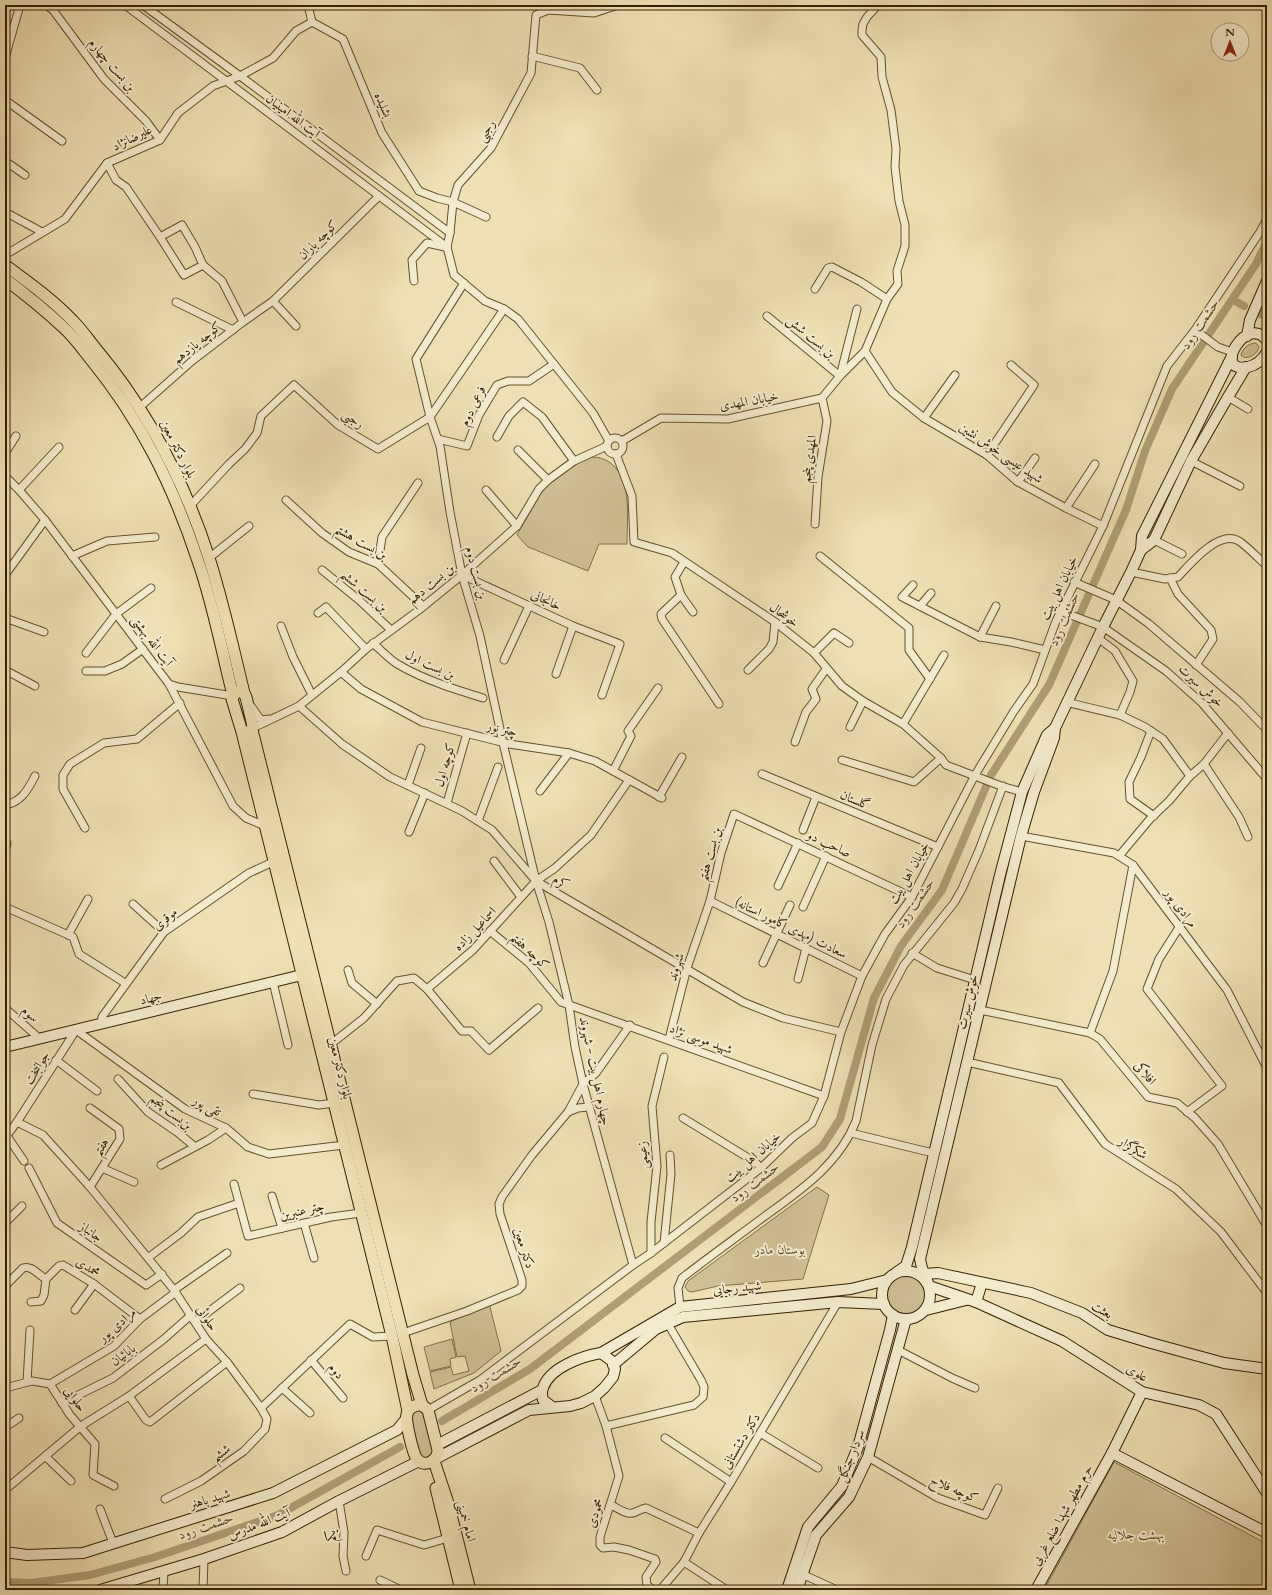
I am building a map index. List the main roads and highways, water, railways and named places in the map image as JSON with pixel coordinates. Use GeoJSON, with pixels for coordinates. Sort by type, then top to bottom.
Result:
{"type":"FeatureCollection","features":[{"type":"Feature","properties":{"kind":"main road","name":"بلوار دکتر معین"},"geometry":{"type":"LineString","coordinates":[[5,265],[25,279],[73,321],[113,369],[140,407],[166,451],[190,506],[209,558],[239,696]]}},
{"type":"Feature","properties":{"kind":"main road","name":"بلوار دکتر معین"},"geometry":{"type":"LineString","coordinates":[[5,280],[26,295],[65,328],[104,376],[128,409],[156,456],[178,506],[199,562],[239,696]]}},
{"type":"Feature","properties":{"kind":"main road"},"geometry":{"type":"LineString","coordinates":[[1265,336],[1253,334],[1247,336],[1250,320],[1267,281]]}},
{"type":"Feature","properties":{"kind":"main road","name":"خوش سیرت"},"geometry":{"type":"LineString","coordinates":[[927,1281],[920,1259],[1021,836],[1034,792],[1054,738],[1055,728],[1066,702],[1141,550],[1142,536],[1237,344],[1247,336]]}},
{"type":"Feature","properties":{"kind":"main road"},"geometry":{"type":"LineString","coordinates":[[1232,354],[1232,359],[1236,365],[1246,367],[1258,362],[1267,352]]}},
{"type":"Feature","properties":{"kind":"main road","name":"خوش سیرت"},"geometry":{"type":"LineString","coordinates":[[1141,550],[1154,540],[1191,460],[1246,367]]}},
{"type":"Feature","properties":{"kind":"main road"},"geometry":{"type":"LineString","coordinates":[[239,696],[249,730],[238,721],[232,699],[239,696]]}},
{"type":"Feature","properties":{"kind":"main road","name":"خوش سیرت"},"geometry":{"type":"LineString","coordinates":[[897,1272],[906,1266],[908,1260],[1000,875],[1022,792],[1046,735],[1055,728]]}},
{"type":"Feature","properties":{"kind":"main road","name":"بلوار دکتر معین"},"geometry":{"type":"LineString","coordinates":[[249,730],[265,826],[273,862],[308,974],[331,1044],[403,1333],[437,1445],[438,1454],[430,1461],[415,1455],[401,1375],[334,1103],[308,974],[249,730]]}},
{"type":"Feature","properties":{"kind":"main road","name":"جهاد"},"geometry":{"type":"LineString","coordinates":[[5,1047],[308,974]]}},
{"type":"Feature","properties":{"kind":"main road"},"geometry":{"type":"LineString","coordinates":[[920,1210],[932,1213]]}},
{"type":"Feature","properties":{"kind":"main road"},"geometry":{"type":"LineString","coordinates":[[926,1310],[931,1298],[927,1281],[916,1272],[897,1272],[887,1280],[882,1292],[884,1304],[893,1315],[906,1319],[916,1318],[926,1310],[971,1301],[982,1283]]}},
{"type":"Feature","properties":{"kind":"main road","name":"بعثت"},"geometry":{"type":"LineString","coordinates":[[927,1281],[938,1273],[1031,1293],[1082,1313],[1108,1330],[1224,1363],[1267,1369]]}},
{"type":"Feature","properties":{"kind":"main road","name":"شهید رجایی"},"geometry":{"type":"LineString","coordinates":[[542,1390],[546,1382],[561,1368],[574,1360],[601,1353],[680,1307],[851,1289],[887,1280]]}},
{"type":"Feature","properties":{"kind":"main road","name":"علوی"},"geometry":{"type":"LineString","coordinates":[[927,1281],[949,1292],[1062,1340],[1142,1392],[1199,1405],[1216,1414],[1267,1493]]}},
{"type":"Feature","properties":{"kind":"main road","name":"شهید رجایی"},"geometry":{"type":"LineString","coordinates":[[613,1365],[656,1329],[683,1317],[838,1302],[884,1304]]}},
{"type":"Feature","properties":{"kind":"main road"},"geometry":{"type":"LineString","coordinates":[[787,1590],[808,1527],[842,1486],[858,1447],[893,1315]]}},
{"type":"Feature","properties":{"kind":"main road","name":"سردار جنگل"},"geometry":{"type":"LineString","coordinates":[[797,1590],[816,1535],[849,1497],[868,1457],[906,1319]]}},
{"type":"Feature","properties":{"kind":"main road"},"geometry":{"type":"LineString","coordinates":[[430,1461],[529,1410],[576,1404],[595,1396],[613,1377],[615,1369],[612,1361],[601,1353]]}},
{"type":"Feature","properties":{"kind":"main road"},"geometry":{"type":"LineString","coordinates":[[437,1445],[542,1390],[543,1400],[551,1406]]}},
{"type":"Feature","properties":{"kind":"main road","name":"حرم مطهر شهدا ضلع غربی"},"geometry":{"type":"LineString","coordinates":[[1036,1590],[1112,1453],[1142,1392]]}},
{"type":"Feature","properties":{"kind":"main road"},"geometry":{"type":"LineString","coordinates":[[407,1415],[414,1406],[425,1408]]}},
{"type":"Feature","properties":{"kind":"main road","name":"شهید باهنر"},"geometry":{"type":"LineString","coordinates":[[5,1552],[27,1555],[83,1553],[273,1493],[397,1430],[407,1415]]}},
{"type":"Feature","properties":{"kind":"main road"},"geometry":{"type":"LineString","coordinates":[[1112,1453],[1267,1533]]}},
{"type":"Feature","properties":{"kind":"main road","name":"آیت الله مدرس"},"geometry":{"type":"LineString","coordinates":[[100,1590],[204,1559],[282,1532],[339,1501],[430,1461]]}},
{"type":"Feature","properties":{"kind":"main road","name":"امام خمینی"},"geometry":{"type":"LineString","coordinates":[[430,1461],[462,1590]]}},
{"type":"Feature","properties":{"kind":"main road","name":"امام خمینی"},"geometry":{"type":"LineString","coordinates":[[430,1461],[448,1503],[470,1590]]}},
{"type":"Feature","properties":{"kind":"waterway","name":"حشمت رود"},"geometry":{"type":"LineString","coordinates":[[442,1421],[530,1369],[822,1147],[840,1119],[874,998],[901,946],[942,890],[991,775],[1049,685],[1126,510],[1145,451],[1172,389],[1256,264],[1267,241]]}},
{"type":"Feature","properties":{"kind":"waterway"},"geometry":{"type":"LineString","coordinates":[[1233,300],[1244,306]]}},
{"type":"Feature","properties":{"kind":"waterway"},"geometry":{"type":"LineString","coordinates":[[1256,312],[1267,317]]}},
{"type":"Feature","properties":{"kind":"waterway","name":"حشمت رود"},"geometry":{"type":"LineString","coordinates":[[5,1582],[31,1583],[90,1575],[155,1557],[278,1515],[400,1447]]}},
{"type":"Feature","properties":{"kind":"park label","name":"بوستان مادر"},"geometry":{"type":"Point","coordinates":[780,1250]}},
{"type":"Feature","properties":{"kind":"park label","name":"بهشت جلالیه"},"geometry":{"type":"Point","coordinates":[1136,1535]}}]}
